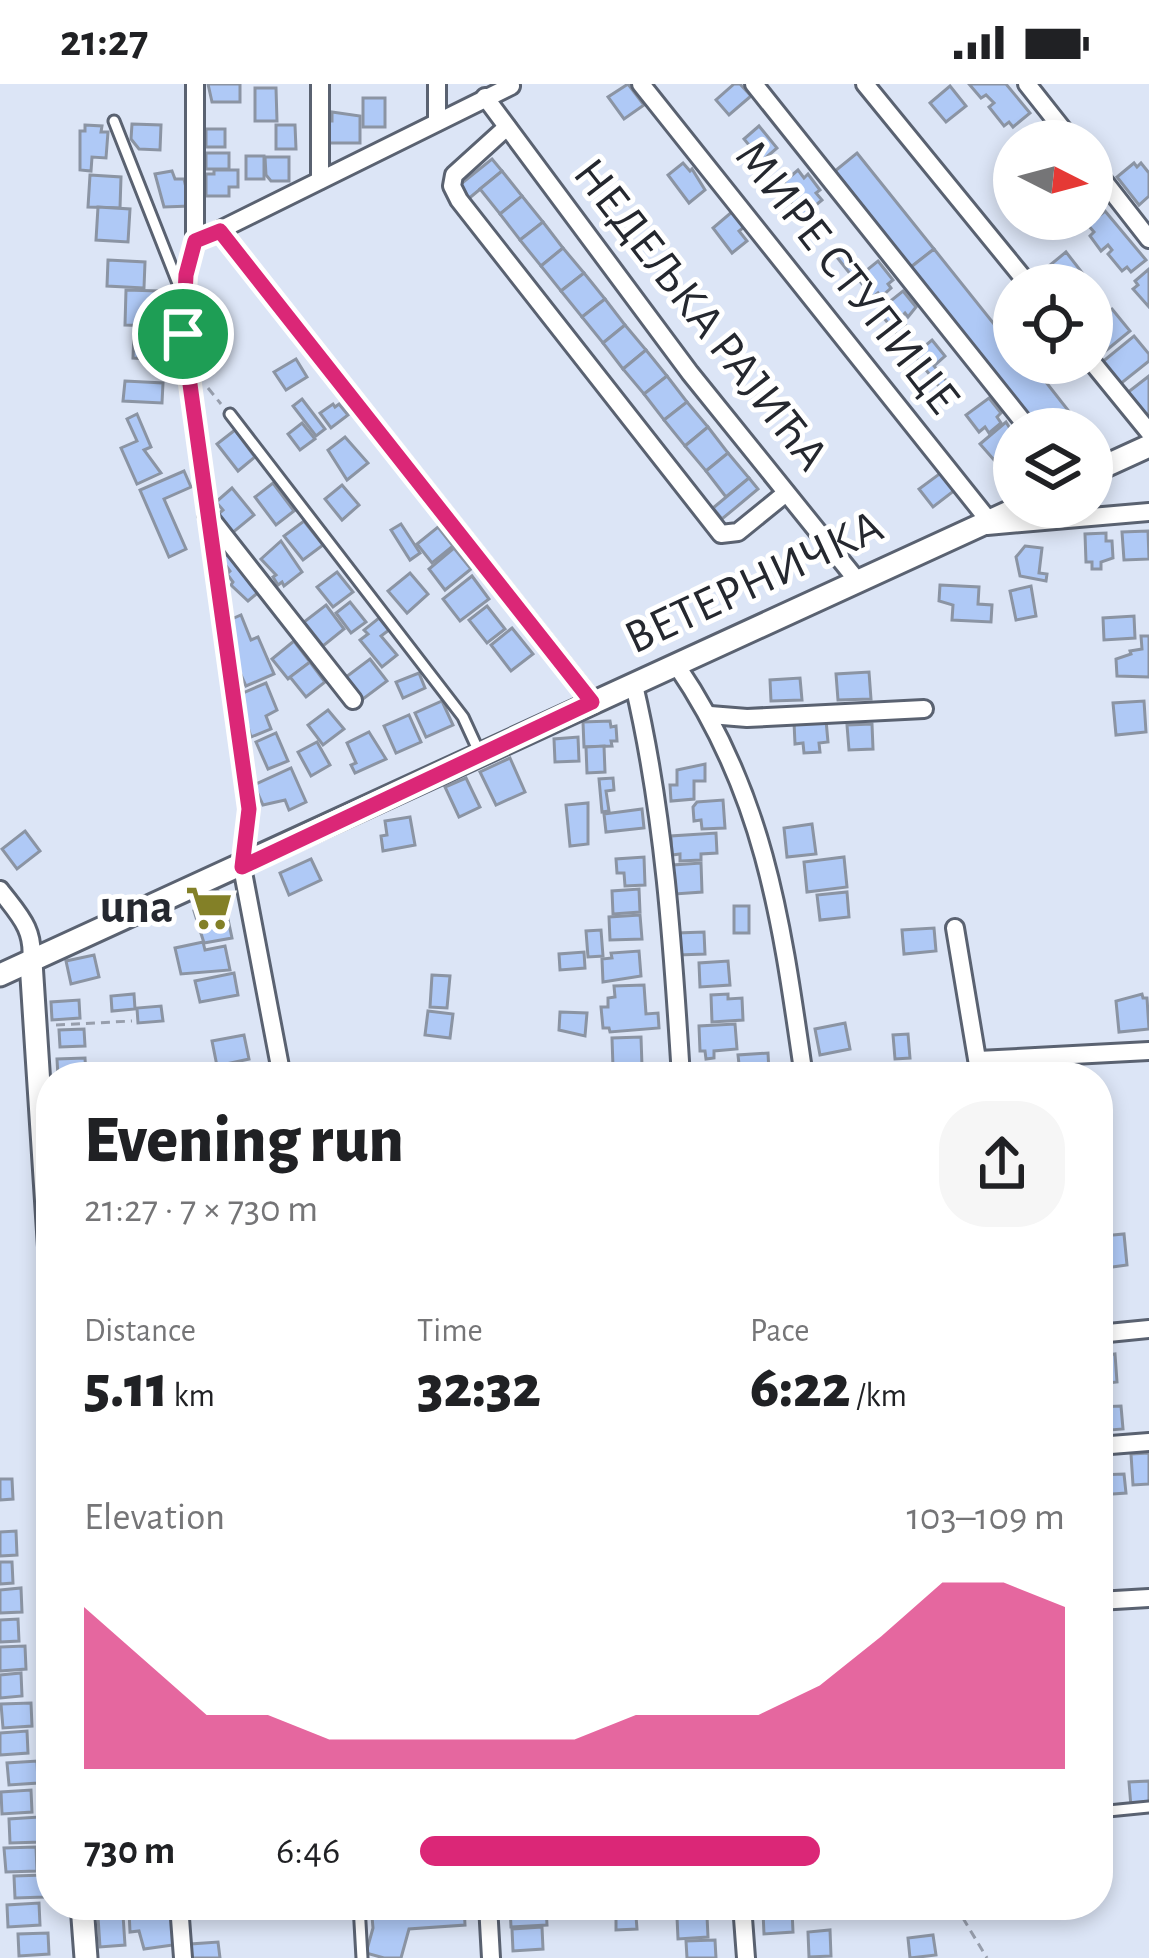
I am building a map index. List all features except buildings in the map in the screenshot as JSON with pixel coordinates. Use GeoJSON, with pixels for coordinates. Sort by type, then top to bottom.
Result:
{"type":"FeatureCollection","features":[{"type":"Feature","properties":{"kind":"street"},"geometry":{"type":"LineString","coordinates":[[195,84],[195,241],[184,296],[187,364],[249,809],[242,867],[279,1062]]}},
{"type":"Feature","properties":{"kind":"street"},"geometry":{"type":"LineString","coordinates":[[320,84],[320,180]]}},
{"type":"Feature","properties":{"kind":"street"},"geometry":{"type":"LineString","coordinates":[[436,122],[437,84]]}},
{"type":"Feature","properties":{"kind":"street","name":"МИРЕ СТУПИЦЕ"},"geometry":{"type":"LineString","coordinates":[[641,84],[985,524]]}},
{"type":"Feature","properties":{"kind":"street"},"geometry":{"type":"LineString","coordinates":[[754,84],[1012,408]]}},
{"type":"Feature","properties":{"kind":"street"},"geometry":{"type":"LineString","coordinates":[[865,84],[1012,264]]}},
{"type":"Feature","properties":{"kind":"street"},"geometry":{"type":"LineString","coordinates":[[1028,84],[1056,120]]}},
{"type":"Feature","properties":{"kind":"street"},"geometry":{"type":"LineString","coordinates":[[195,241],[511,86]]}},
{"type":"Feature","properties":{"kind":"street","name":"НЕДЕЉКА РАЈИЋА"},"geometry":{"type":"LineString","coordinates":[[484,97],[690,373],[856,579]]}},
{"type":"Feature","properties":{"kind":"street"},"geometry":{"type":"LineString","coordinates":[[507,127],[454,175],[452,186],[459,200],[721,534],[738,532],[786,493]]}},
{"type":"Feature","properties":{"kind":"street"},"geometry":{"type":"LineString","coordinates":[[1113,193],[1149,239]]}},
{"type":"Feature","properties":{"kind":"street"},"geometry":{"type":"LineString","coordinates":[[220,231],[592,702]]}},
{"type":"Feature","properties":{"kind":"street"},"geometry":{"type":"LineString","coordinates":[[1110,384],[1149,432]]}},
{"type":"Feature","properties":{"kind":"street"},"geometry":{"type":"LineString","coordinates":[[1113,462],[1149,446]]}},
{"type":"Feature","properties":{"kind":"street"},"geometry":{"type":"LineString","coordinates":[[985,524],[1149,512]]}},
{"type":"Feature","properties":{"kind":"street"},"geometry":{"type":"LineString","coordinates":[[207,513],[353,700]]}},
{"type":"Feature","properties":{"kind":"street","name":"ВЕТЕРНИЧКА"},"geometry":{"type":"LineString","coordinates":[[0,975],[993,520]]}},
{"type":"Feature","properties":{"kind":"street"},"geometry":{"type":"LineString","coordinates":[[677,666],[710,715],[739,775],[773,884],[802,1062]]}},
{"type":"Feature","properties":{"kind":"street"},"geometry":{"type":"LineString","coordinates":[[634,685],[670,928],[681,1062]]}},
{"type":"Feature","properties":{"kind":"street"},"geometry":{"type":"LineString","coordinates":[[710,715],[747,718],[923,710]]}},
{"type":"Feature","properties":{"kind":"street"},"geometry":{"type":"LineString","coordinates":[[0,890],[29,927],[34,942],[37,1062]]}},
{"type":"Feature","properties":{"kind":"street"},"geometry":{"type":"LineString","coordinates":[[955,928],[978,1062]]}},
{"type":"Feature","properties":{"kind":"street"},"geometry":{"type":"LineString","coordinates":[[1039,1062],[1149,1051]]}},
{"type":"Feature","properties":{"kind":"street"},"geometry":{"type":"LineString","coordinates":[[1113,1333],[1149,1329]]}},
{"type":"Feature","properties":{"kind":"street"},"geometry":{"type":"LineString","coordinates":[[1113,1445],[1149,1442]]}},
{"type":"Feature","properties":{"kind":"street"},"geometry":{"type":"LineString","coordinates":[[1113,1600],[1149,1598]]}},
{"type":"Feature","properties":{"kind":"street"},"geometry":{"type":"LineString","coordinates":[[83,1920],[86,1958]]}},
{"type":"Feature","properties":{"kind":"street"},"geometry":{"type":"LineString","coordinates":[[180,1920],[183,1958]]}},
{"type":"Feature","properties":{"kind":"street"},"geometry":{"type":"LineString","coordinates":[[489,1920],[491,1958]]}},
{"type":"Feature","properties":{"kind":"street"},"geometry":{"type":"LineString","coordinates":[[743,1920],[746,1958]]}},
{"type":"Feature","properties":{"kind":"lane"},"geometry":{"type":"LineString","coordinates":[[114,121],[184,296]]}},
{"type":"Feature","properties":{"kind":"lane"},"geometry":{"type":"LineString","coordinates":[[230,414],[463,717],[480,754]]}},
{"type":"Feature","properties":{"kind":"lane"},"geometry":{"type":"LineString","coordinates":[[1113,1811],[1149,1808]]}},
{"type":"Feature","properties":{"kind":"lane"},"geometry":{"type":"LineString","coordinates":[[360,1920],[362,1958]]}},
{"type":"Feature","properties":{"kind":"path"},"geometry":{"type":"LineString","coordinates":[[187,364],[230,414]]}},
{"type":"Feature","properties":{"kind":"path"},"geometry":{"type":"LineString","coordinates":[[35,1026],[132,1021]]}},
{"type":"Feature","properties":{"kind":"path"},"geometry":{"type":"LineString","coordinates":[[964,1920],[987,1958]]}},
{"type":"Feature","properties":{"kind":"place","name":"una"},"geometry":{"type":"Point","coordinates":[209,908]}},
{"type":"Feature","properties":{"kind":"route"},"geometry":{"type":"LineString","coordinates":[[220,231],[592,702],[242,867],[249,809],[183,334],[186,275],[195,241],[220,231]]}}]}
